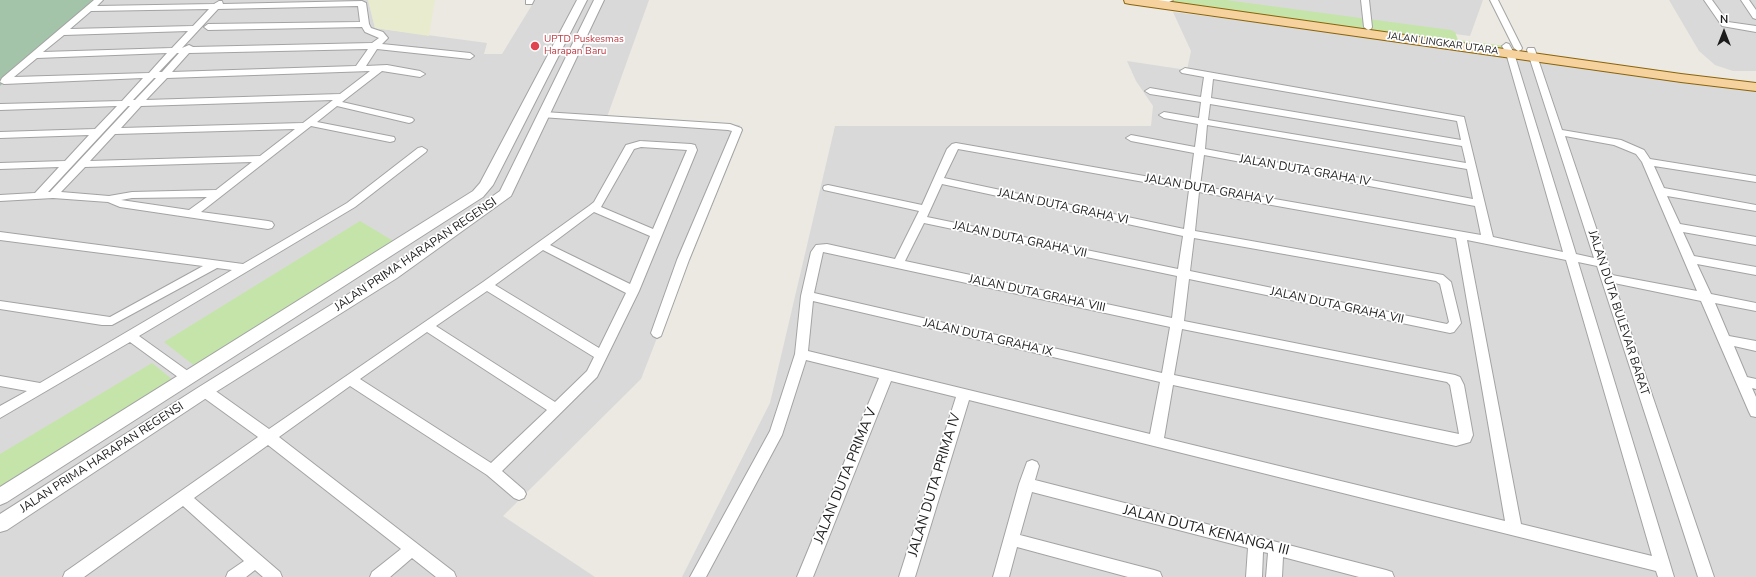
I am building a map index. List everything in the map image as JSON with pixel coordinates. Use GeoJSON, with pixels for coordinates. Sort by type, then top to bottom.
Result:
{"type":"FeatureCollection","features":[{"type":"Feature","properties":{"kind":"main road","name":"JALAN LINGKAR UTARA"},"geometry":{"type":"LineString","coordinates":[[1175,0],[1368,27],[1520,53]]}},
{"type":"Feature","properties":{"kind":"main road","name":"JALAN LINGKAR UTARA"},"geometry":{"type":"LineString","coordinates":[[1139,1],[1694,76],[1753,80]]}},
{"type":"Feature","properties":{"kind":"street"},"geometry":{"type":"LineString","coordinates":[[3,83],[99,0]]}},
{"type":"Feature","properties":{"kind":"street","name":"JALAN PRIMA HARAPAN REGENSI"},"geometry":{"type":"LineString","coordinates":[[0,497],[196,384],[392,274],[493,193],[582,0]]}},
{"type":"Feature","properties":{"kind":"street","name":"JALAN PRIMA HARAPAN REGENSI"},"geometry":{"type":"LineString","coordinates":[[0,524],[196,384],[493,193],[508,192],[599,0]]}},
{"type":"Feature","properties":{"kind":"street"},"geometry":{"type":"LineString","coordinates":[[1139,1],[1169,0]]}},
{"type":"Feature","properties":{"kind":"street"},"geometry":{"type":"LineString","coordinates":[[1364,0],[1368,27]]}},
{"type":"Feature","properties":{"kind":"street"},"geometry":{"type":"LineString","coordinates":[[1494,0],[1520,53],[1515,70],[1574,257],[1664,571]]}},
{"type":"Feature","properties":{"kind":"street"},"geometry":{"type":"LineString","coordinates":[[1708,0],[1725,24],[1756,29]]}},
{"type":"Feature","properties":{"kind":"street"},"geometry":{"type":"LineString","coordinates":[[1745,0],[1756,16]]}},
{"type":"Feature","properties":{"kind":"street"},"geometry":{"type":"LineString","coordinates":[[88,9],[225,3],[362,3],[365,24],[368,30],[380,34],[384,38],[374,46],[359,69]]}},
{"type":"Feature","properties":{"kind":"street"},"geometry":{"type":"LineString","coordinates":[[53,195],[208,27],[225,3]]}},
{"type":"Feature","properties":{"kind":"street"},"geometry":{"type":"LineString","coordinates":[[38,196],[196,28],[225,3]]}},
{"type":"Feature","properties":{"kind":"street"},"geometry":{"type":"LineString","coordinates":[[208,27],[365,24]]}},
{"type":"Feature","properties":{"kind":"street"},"geometry":{"type":"LineString","coordinates":[[62,32],[196,28]]}},
{"type":"Feature","properties":{"kind":"street"},"geometry":{"type":"LineString","coordinates":[[562,41],[578,42]]}},
{"type":"Feature","properties":{"kind":"street"},"geometry":{"type":"LineString","coordinates":[[35,55],[174,52],[288,47],[374,46],[470,56]]}},
{"type":"Feature","properties":{"kind":"street","name":"JALAN DUTA BULEVAR BARAT"},"geometry":{"type":"LineString","coordinates":[[1520,53],[1538,72],[1599,262],[1607,278],[1706,577]]}},
{"type":"Feature","properties":{"kind":"street"},"geometry":{"type":"LineString","coordinates":[[3,83],[164,74],[380,68],[420,74]]}},
{"type":"Feature","properties":{"kind":"street"},"geometry":{"type":"LineString","coordinates":[[193,213],[380,68]]}},
{"type":"Feature","properties":{"kind":"street"},"geometry":{"type":"LineString","coordinates":[[1185,71],[1460,118],[1488,240]]}},
{"type":"Feature","properties":{"kind":"street"},"geometry":{"type":"LineString","coordinates":[[1156,441],[1177,324],[1208,75]]}},
{"type":"Feature","properties":{"kind":"street"},"geometry":{"type":"LineString","coordinates":[[1150,91],[1466,144]]}},
{"type":"Feature","properties":{"kind":"street"},"geometry":{"type":"LineString","coordinates":[[0,107],[125,103],[339,100],[409,120]]}},
{"type":"Feature","properties":{"kind":"street"},"geometry":{"type":"LineString","coordinates":[[544,115],[730,127],[737,130],[683,260],[657,334]]}},
{"type":"Feature","properties":{"kind":"street"},"geometry":{"type":"LineString","coordinates":[[1164,115],[1471,167]]}},
{"type":"Feature","properties":{"kind":"street"},"geometry":{"type":"LineString","coordinates":[[112,131],[307,124],[390,139]]}},
{"type":"Feature","properties":{"kind":"street"},"geometry":{"type":"LineString","coordinates":[[0,135],[98,132]]}},
{"type":"Feature","properties":{"kind":"street"},"geometry":{"type":"LineString","coordinates":[[1558,132],[1617,142],[1640,152],[1647,162],[1756,412]]}},
{"type":"Feature","properties":{"kind":"street","name":"JALAN DUTA GRAHA IV"},"geometry":{"type":"LineString","coordinates":[[1131,138],[1479,203]]}},
{"type":"Feature","properties":{"kind":"street"},"geometry":{"type":"LineString","coordinates":[[80,575],[184,498],[350,379],[487,285],[593,208],[598,204],[630,147],[640,144],[690,147],[692,150],[633,291],[592,374],[492,471]]}},
{"type":"Feature","properties":{"kind":"street","name":"JALAN DUTA GRAHA V"},"geometry":{"type":"LineString","coordinates":[[937,180],[952,148],[956,146],[1488,240],[1599,262]]}},
{"type":"Feature","properties":{"kind":"street"},"geometry":{"type":"LineString","coordinates":[[0,413],[351,205],[422,150]]}},
{"type":"Feature","properties":{"kind":"street"},"geometry":{"type":"LineString","coordinates":[[83,164],[263,159]]}},
{"type":"Feature","properties":{"kind":"street"},"geometry":{"type":"LineString","coordinates":[[1647,162],[1756,179]]}},
{"type":"Feature","properties":{"kind":"street"},"geometry":{"type":"LineString","coordinates":[[0,166],[68,164]]}},
{"type":"Feature","properties":{"kind":"street"},"geometry":{"type":"LineString","coordinates":[[898,264],[923,214],[937,180]]}},
{"type":"Feature","properties":{"kind":"street","name":"JALAN DUTA GRAHA VI"},"geometry":{"type":"LineString","coordinates":[[937,180],[1189,234]]}},
{"type":"Feature","properties":{"kind":"street","name":"JALAN DUTA GRAHA VII"},"geometry":{"type":"LineString","coordinates":[[828,188],[923,214],[1183,274],[1450,329],[1455,323],[1445,282],[1439,278],[1189,234]]}},
{"type":"Feature","properties":{"kind":"street"},"geometry":{"type":"LineString","coordinates":[[1660,192],[1756,208]]}},
{"type":"Feature","properties":{"kind":"street"},"geometry":{"type":"LineString","coordinates":[[0,198],[53,195],[109,199],[132,195],[219,193]]}},
{"type":"Feature","properties":{"kind":"street"},"geometry":{"type":"LineString","coordinates":[[109,199],[120,204],[193,213],[268,225]]}},
{"type":"Feature","properties":{"kind":"street"},"geometry":{"type":"LineString","coordinates":[[593,208],[656,234]]}},
{"type":"Feature","properties":{"kind":"street"},"geometry":{"type":"LineString","coordinates":[[1676,227],[1756,241]]}},
{"type":"Feature","properties":{"kind":"street"},"geometry":{"type":"LineString","coordinates":[[0,236],[245,268]]}},
{"type":"Feature","properties":{"kind":"street"},"geometry":{"type":"LineString","coordinates":[[1461,236],[1514,529]]}},
{"type":"Feature","properties":{"kind":"street"},"geometry":{"type":"LineString","coordinates":[[542,245],[633,291]]}},
{"type":"Feature","properties":{"kind":"street","name":"JALAN DUTA GRAHA VIII"},"geometry":{"type":"LineString","coordinates":[[807,296],[817,252],[820,248],[827,248],[1177,324],[1450,378],[1455,381],[1457,385],[1466,435],[1465,438],[1456,440],[1168,379]]}},
{"type":"Feature","properties":{"kind":"street"},"geometry":{"type":"LineString","coordinates":[[1689,259],[1756,271]]}},
{"type":"Feature","properties":{"kind":"street"},"geometry":{"type":"LineString","coordinates":[[0,304],[102,321],[112,321],[216,264]]}},
{"type":"Feature","properties":{"kind":"street"},"geometry":{"type":"LineString","coordinates":[[1607,278],[1756,307]]}},
{"type":"Feature","properties":{"kind":"street"},"geometry":{"type":"LineString","coordinates":[[487,285],[602,356]]}},
{"type":"Feature","properties":{"kind":"street"},"geometry":{"type":"LineString","coordinates":[[698,577],[777,431],[801,354],[807,296]]}},
{"type":"Feature","properties":{"kind":"street","name":"JALAN DUTA GRAHA IX"},"geometry":{"type":"LineString","coordinates":[[807,296],[1168,379]]}},
{"type":"Feature","properties":{"kind":"street"},"geometry":{"type":"LineString","coordinates":[[427,326],[556,409]]}},
{"type":"Feature","properties":{"kind":"street"},"geometry":{"type":"LineString","coordinates":[[130,336],[269,437],[448,577]]}},
{"type":"Feature","properties":{"kind":"street"},"geometry":{"type":"LineString","coordinates":[[1724,340],[1756,346]]}},
{"type":"Feature","properties":{"kind":"street"},"geometry":{"type":"LineString","coordinates":[[801,354],[1514,529],[1664,571]]}},
{"type":"Feature","properties":{"kind":"street","name":"JALAN DUTA PRIMA V"},"geometry":{"type":"LineString","coordinates":[[805,577],[887,375]]}},
{"type":"Feature","properties":{"kind":"street"},"geometry":{"type":"LineString","coordinates":[[350,379],[492,471],[519,494]]}},
{"type":"Feature","properties":{"kind":"street"},"geometry":{"type":"LineString","coordinates":[[1742,381],[1756,384]]}},
{"type":"Feature","properties":{"kind":"street"},"geometry":{"type":"LineString","coordinates":[[0,382],[42,388]]}},
{"type":"Feature","properties":{"kind":"street","name":"JALAN DUTA PRIMA IV"},"geometry":{"type":"LineString","coordinates":[[907,577],[964,394]]}},
{"type":"Feature","properties":{"kind":"street"},"geometry":{"type":"LineString","coordinates":[[1001,577],[1032,466]]}},
{"type":"Feature","properties":{"kind":"street","name":"JALAN DUTA KENANGA III"},"geometry":{"type":"LineString","coordinates":[[1026,484],[1386,577]]}},
{"type":"Feature","properties":{"kind":"street"},"geometry":{"type":"LineString","coordinates":[[184,498],[274,577]]}},
{"type":"Feature","properties":{"kind":"street"},"geometry":{"type":"LineString","coordinates":[[1012,538],[1154,577]]}},
{"type":"Feature","properties":{"kind":"street"},"geometry":{"type":"LineString","coordinates":[[1254,577],[1256,544]]}},
{"type":"Feature","properties":{"kind":"street"},"geometry":{"type":"LineString","coordinates":[[1274,577],[1276,548]]}},
{"type":"Feature","properties":{"kind":"street"},"geometry":{"type":"LineString","coordinates":[[378,577],[412,549]]}},
{"type":"Feature","properties":{"kind":"street"},"geometry":{"type":"LineString","coordinates":[[234,577],[256,561]]}},
{"type":"Feature","properties":{"kind":"shaded area"},"geometry":{"type":"Polygon","coordinates":[[[96,0],[368,0],[375,28],[487,43],[484,54],[502,54],[535,0],[649,0],[607,117],[740,125],[641,379],[503,516],[595,577],[0,577],[0,86],[96,0]]]}},
{"type":"Feature","properties":{"kind":"shaded area"},"geometry":{"type":"Polygon","coordinates":[[[1200,0],[1483,0],[1470,36],[1200,0]]]}},
{"type":"Feature","properties":{"kind":"shaded area"},"geometry":{"type":"Polygon","coordinates":[[[1669,0],[1756,0],[1756,71],[1733,71],[1715,65],[1699,51],[1669,0]]]}},
{"type":"Feature","properties":{"kind":"shaded area"},"geometry":{"type":"Polygon","coordinates":[[[1173,12],[1522,55],[1756,88],[1756,577],[682,577],[770,403],[835,126],[1151,126],[1153,106],[1136,81],[1127,61],[1187,70],[1191,51],[1173,12]]]}},
{"type":"Feature","properties":{"kind":"green space"},"geometry":{"type":"Polygon","coordinates":[[[0,0],[96,0],[0,86],[0,0]]]}},
{"type":"Feature","properties":{"kind":"green space"},"geometry":{"type":"Polygon","coordinates":[[[368,0],[435,0],[429,36],[375,28],[368,0]]]}},
{"type":"Feature","properties":{"kind":"green space"},"geometry":{"type":"Polygon","coordinates":[[[1169,0],[1226,0],[1451,30],[1455,32],[1458,40],[1506,46],[1510,53],[1149,3],[1169,0]]]}},
{"type":"Feature","properties":{"kind":"green space"},"geometry":{"type":"Polygon","coordinates":[[[360,221],[395,242],[196,367],[164,342],[360,221]]]}},
{"type":"Feature","properties":{"kind":"green space"},"geometry":{"type":"Polygon","coordinates":[[[152,363],[173,380],[0,490],[0,454],[152,363]]]}},
{"type":"Feature","properties":{"kind":"place","name":"UPTD Puskesmas Harapan Baru"},"geometry":{"type":"Point","coordinates":[535,46]}}]}
